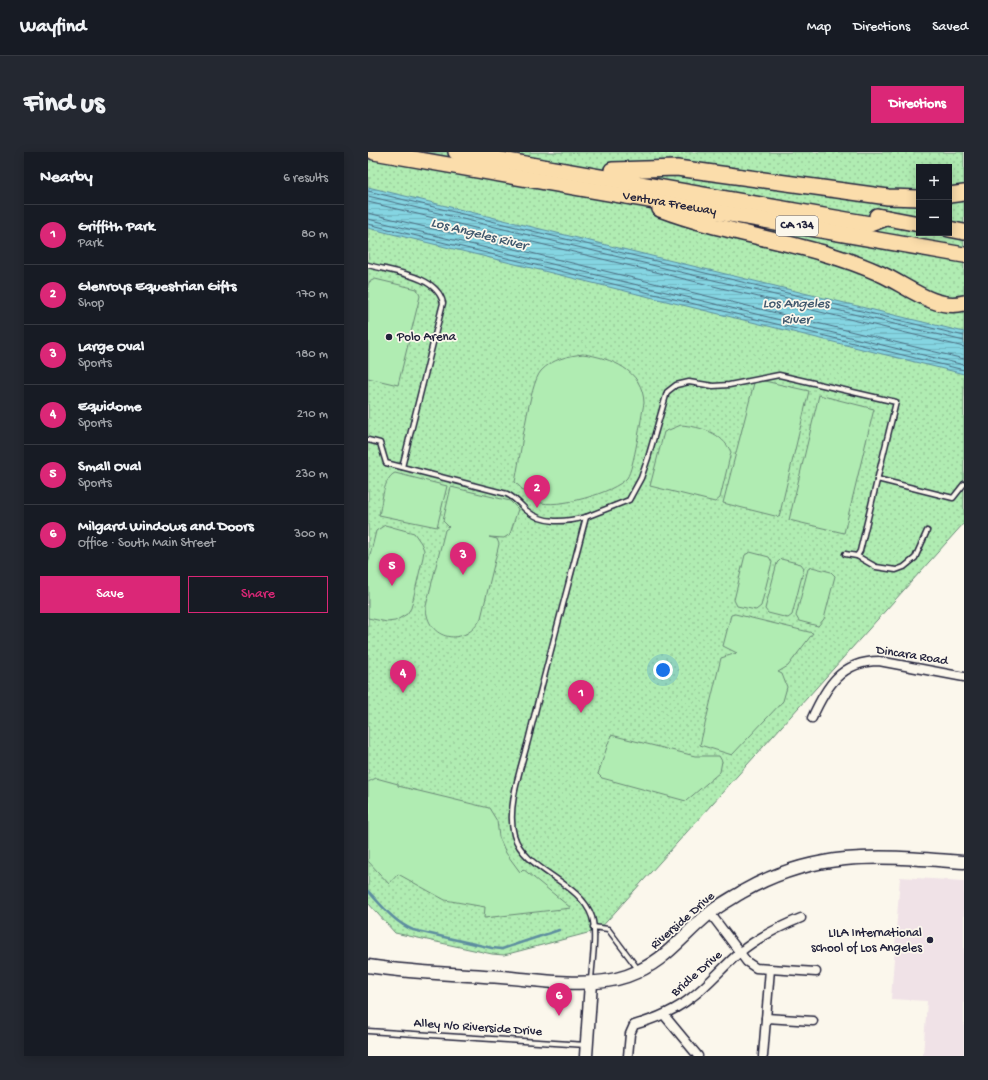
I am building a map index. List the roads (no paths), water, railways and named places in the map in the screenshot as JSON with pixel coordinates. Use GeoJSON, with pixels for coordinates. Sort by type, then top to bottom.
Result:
{"type":"FeatureCollection","features":[{"type":"Feature","properties":{"kind":"highway","name":"Ventura Freeway"},"geometry":{"type":"LineString","coordinates":[[374,152],[964,256]]}},
{"type":"Feature","properties":{"kind":"highway"},"geometry":{"type":"LineString","coordinates":[[420,152],[964,246]]}},
{"type":"Feature","properties":{"kind":"highway"},"geometry":{"type":"LineString","coordinates":[[456,152],[870,224],[886,218]]}},
{"type":"Feature","properties":{"kind":"highway","name":"Ventura Freeway"},"geometry":{"type":"LineString","coordinates":[[509,152],[916,223]]}},
{"type":"Feature","properties":{"kind":"highway"},"geometry":{"type":"LineString","coordinates":[[612,170],[677,168],[888,197],[916,198]]}},
{"type":"Feature","properties":{"kind":"highway"},"geometry":{"type":"LineString","coordinates":[[952,195],[964,193]]}},
{"type":"Feature","properties":{"kind":"highway"},"geometry":{"type":"LineString","coordinates":[[629,197],[688,220],[819,252],[862,265],[894,280],[934,302],[955,306],[964,303]]}},
{"type":"Feature","properties":{"kind":"highway"},"geometry":{"type":"LineString","coordinates":[[952,230],[964,232]]}},
{"type":"Feature","properties":{"kind":"main road","name":"Riverside Drive"},"geometry":{"type":"LineString","coordinates":[[368,966],[407,971],[591,983],[626,976],[640,971],[665,956],[710,913],[722,904],[770,877],[820,862],[861,856],[964,862]]}},
{"type":"Feature","properties":{"kind":"main road"},"geometry":{"type":"LineString","coordinates":[[586,1050],[591,983]]}},
{"type":"Feature","properties":{"kind":"street","name":"Dincara Road"},"geometry":{"type":"LineString","coordinates":[[812,718],[823,693],[851,666],[865,661],[879,661],[964,677]]}},
{"type":"Feature","properties":{"kind":"street"},"geometry":{"type":"LineString","coordinates":[[710,913],[751,966],[770,969],[816,972]]}},
{"type":"Feature","properties":{"kind":"street","name":"Bridle Drive"},"geometry":{"type":"LineString","coordinates":[[628,1056],[630,1034],[634,1025],[664,1015],[693,997],[740,952],[771,930],[801,918]]}},
{"type":"Feature","properties":{"kind":"street"},"geometry":{"type":"LineString","coordinates":[[763,1056],[770,969]]}},
{"type":"Feature","properties":{"kind":"street"},"geometry":{"type":"LineString","coordinates":[[664,1015],[698,1056]]}},
{"type":"Feature","properties":{"kind":"street"},"geometry":{"type":"LineString","coordinates":[[766,1018],[813,1021]]}},
{"type":"Feature","properties":{"kind":"lane"},"geometry":{"type":"LineString","coordinates":[[368,265],[425,281],[441,295],[442,303],[402,467]]}},
{"type":"Feature","properties":{"kind":"lane"},"geometry":{"type":"LineString","coordinates":[[368,440],[380,443],[386,463],[507,494],[516,498],[534,516],[546,519],[569,521],[586,517],[629,500],[641,478],[667,392],[676,385],[689,382],[713,386],[729,385],[779,375],[896,402],[860,551],[857,556]]}},
{"type":"Feature","properties":{"kind":"lane"},"geometry":{"type":"LineString","coordinates":[[877,479],[953,498],[964,484]]}},
{"type":"Feature","properties":{"kind":"lane"},"geometry":{"type":"LineString","coordinates":[[586,517],[527,745],[515,796],[512,818],[514,836],[523,852],[574,894],[587,908],[593,927],[591,983]]}},
{"type":"Feature","properties":{"kind":"lane"},"geometry":{"type":"LineString","coordinates":[[845,554],[857,556],[876,567],[896,570],[915,558],[927,531]]}},
{"type":"Feature","properties":{"kind":"lane"},"geometry":{"type":"LineString","coordinates":[[593,927],[608,929],[640,971]]}},
{"type":"Feature","properties":{"kind":"lane","name":"Alley n/o Riverside Drive"},"geometry":{"type":"LineString","coordinates":[[368,1031],[586,1050]]}},
{"type":"Feature","properties":{"kind":"water","name":"Los Angeles River"},"geometry":{"type":"Polygon","coordinates":[[[368,187],[964,332],[964,374],[368,228],[368,187]]]}},
{"type":"Feature","properties":{"kind":"waterway"},"geometry":{"type":"LineString","coordinates":[[368,891],[383,908],[406,927],[413,930],[492,948],[502,949],[559,930]]}},
{"type":"Feature","properties":{"kind":"place","name":"Polo Arena"},"geometry":{"type":"Point","coordinates":[389,337]}},
{"type":"Feature","properties":{"kind":"place","name":"Glenroys Equestrian Gifts"},"geometry":{"type":"Point","coordinates":[537,508]}},
{"type":"Feature","properties":{"kind":"place","name":"Large Oval"},"geometry":{"type":"Point","coordinates":[463,575]}},
{"type":"Feature","properties":{"kind":"place","name":"Small Oval"},"geometry":{"type":"Point","coordinates":[392,586]}},
{"type":"Feature","properties":{"kind":"place","name":"Equidome"},"geometry":{"type":"Point","coordinates":[403,693]}},
{"type":"Feature","properties":{"kind":"place","name":"Griffith Park"},"geometry":{"type":"Point","coordinates":[581,713]}},
{"type":"Feature","properties":{"kind":"place","name":"LILA International school of Los Angeles"},"geometry":{"type":"Point","coordinates":[930,940]}},
{"type":"Feature","properties":{"kind":"place","name":"Milgard Windows and Doors"},"geometry":{"type":"Point","coordinates":[559,1016]}}]}
